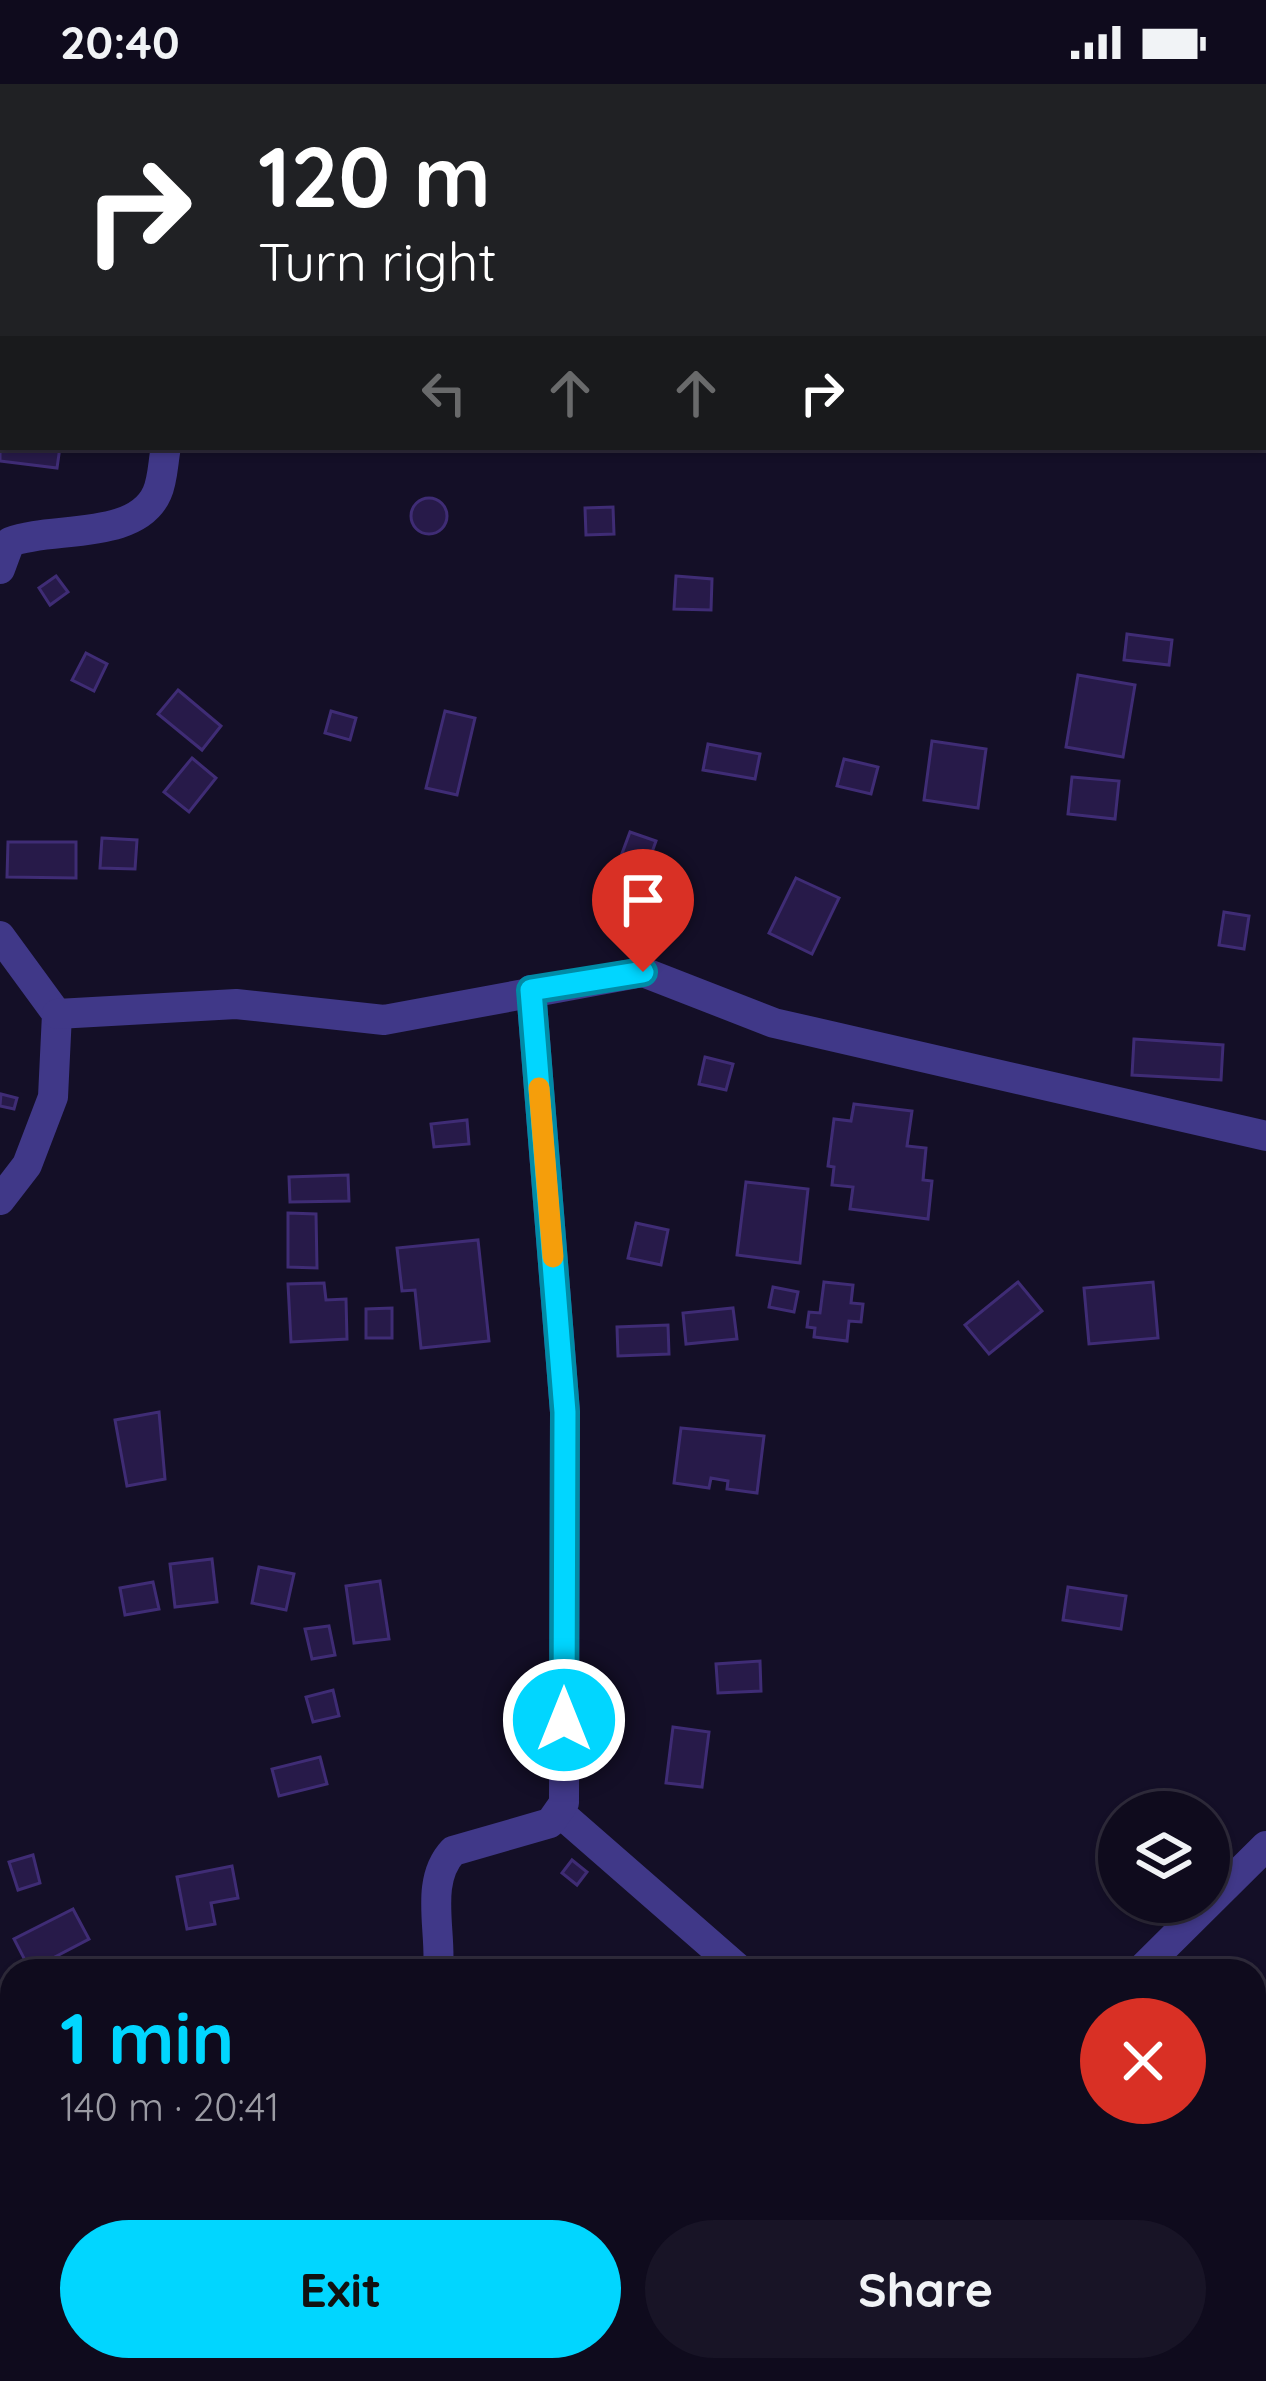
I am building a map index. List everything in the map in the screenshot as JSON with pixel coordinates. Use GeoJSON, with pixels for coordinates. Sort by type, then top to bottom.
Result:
{"type":"FeatureCollection","features":[{"type":"Feature","properties":{"kind":"street"},"geometry":{"type":"LineString","coordinates":[[0,568],[10,542],[29,534],[108,525],[138,514],[156,495],[165,450]]}},
{"type":"Feature","properties":{"kind":"street"},"geometry":{"type":"LineString","coordinates":[[0,936],[57,1014],[53,1097],[27,1166],[0,1200]]}},
{"type":"Feature","properties":{"kind":"street"},"geometry":{"type":"LineString","coordinates":[[57,1014],[236,1004],[384,1020],[643,972],[774,1023],[1266,1136]]}},
{"type":"Feature","properties":{"kind":"street"},"geometry":{"type":"LineString","coordinates":[[438,1959],[436,1876],[442,1862],[453,1851],[550,1822],[560,1813],[565,1412],[531,990]]}},
{"type":"Feature","properties":{"kind":"street"},"geometry":{"type":"LineString","coordinates":[[560,1813],[727,1959]]}},
{"type":"Feature","properties":{"kind":"street"},"geometry":{"type":"LineString","coordinates":[[1152,1959],[1266,1846]]}},
{"type":"Feature","properties":{"kind":"building"},"geometry":{"type":"Polygon","coordinates":[[[0,450],[60,450],[57,468],[0,461],[0,450]]]}},
{"type":"Feature","properties":{"kind":"building"},"geometry":{"type":"Polygon","coordinates":[[[429,498],[441,504],[447,516],[441,528],[429,534],[417,528],[411,516],[417,504],[429,498]]]}},
{"type":"Feature","properties":{"kind":"building"},"geometry":{"type":"Polygon","coordinates":[[[613,507],[614,534],[586,535],[585,508],[613,507]]]}},
{"type":"Feature","properties":{"kind":"building"},"geometry":{"type":"Polygon","coordinates":[[[56,576],[68,592],[50,605],[39,588],[56,576]]]}},
{"type":"Feature","properties":{"kind":"building"},"geometry":{"type":"Polygon","coordinates":[[[676,576],[712,579],[711,610],[674,609],[676,576]]]}},
{"type":"Feature","properties":{"kind":"building"},"geometry":{"type":"Polygon","coordinates":[[[1127,634],[1172,640],[1169,665],[1124,660],[1127,634]]]}},
{"type":"Feature","properties":{"kind":"building"},"geometry":{"type":"Polygon","coordinates":[[[86,653],[107,664],[94,691],[72,680],[86,653]]]}},
{"type":"Feature","properties":{"kind":"building"},"geometry":{"type":"Polygon","coordinates":[[[1078,675],[1135,685],[1123,757],[1066,747],[1078,675]]]}},
{"type":"Feature","properties":{"kind":"building"},"geometry":{"type":"Polygon","coordinates":[[[178,690],[221,726],[202,750],[158,714],[178,690]]]}},
{"type":"Feature","properties":{"kind":"building"},"geometry":{"type":"Polygon","coordinates":[[[331,711],[356,718],[350,740],[325,733],[331,711]]]}},
{"type":"Feature","properties":{"kind":"building"},"geometry":{"type":"Polygon","coordinates":[[[445,711],[475,718],[457,795],[426,788],[445,711]]]}},
{"type":"Feature","properties":{"kind":"building"},"geometry":{"type":"Polygon","coordinates":[[[932,741],[986,749],[978,808],[924,800],[932,741]]]}},
{"type":"Feature","properties":{"kind":"building"},"geometry":{"type":"Polygon","coordinates":[[[708,744],[760,754],[755,779],[703,770],[708,744]]]}},
{"type":"Feature","properties":{"kind":"building"},"geometry":{"type":"Polygon","coordinates":[[[192,758],[216,778],[189,812],[164,792],[192,758]]]}},
{"type":"Feature","properties":{"kind":"building"},"geometry":{"type":"Polygon","coordinates":[[[844,759],[878,767],[871,794],[837,786],[844,759]]]}},
{"type":"Feature","properties":{"kind":"building"},"geometry":{"type":"Polygon","coordinates":[[[1072,777],[1119,781],[1115,819],[1068,814],[1072,777]]]}},
{"type":"Feature","properties":{"kind":"building"},"geometry":{"type":"Polygon","coordinates":[[[630,832],[656,841],[646,869],[620,859],[630,832]]]}},
{"type":"Feature","properties":{"kind":"building"},"geometry":{"type":"Polygon","coordinates":[[[102,838],[137,840],[135,869],[100,868],[102,838]]]}},
{"type":"Feature","properties":{"kind":"building"},"geometry":{"type":"Polygon","coordinates":[[[8,842],[76,842],[76,878],[7,877],[8,842]]]}},
{"type":"Feature","properties":{"kind":"building"},"geometry":{"type":"Polygon","coordinates":[[[796,878],[839,898],[812,954],[769,933],[796,878]]]}},
{"type":"Feature","properties":{"kind":"building"},"geometry":{"type":"Polygon","coordinates":[[[1224,912],[1249,916],[1244,949],[1219,945],[1224,912]]]}},
{"type":"Feature","properties":{"kind":"building"},"geometry":{"type":"Polygon","coordinates":[[[1134,1039],[1223,1045],[1221,1080],[1132,1075],[1134,1039]]]}},
{"type":"Feature","properties":{"kind":"building"},"geometry":{"type":"Polygon","coordinates":[[[705,1057],[733,1064],[726,1090],[699,1084],[705,1057]]]}},
{"type":"Feature","properties":{"kind":"building"},"geometry":{"type":"Polygon","coordinates":[[[1,1094],[17,1098],[14,1109],[0,1106],[1,1094]]]}},
{"type":"Feature","properties":{"kind":"building"},"geometry":{"type":"Polygon","coordinates":[[[854,1104],[912,1111],[907,1146],[926,1148],[923,1180],[932,1181],[928,1219],[850,1209],[853,1187],[832,1185],[834,1167],[828,1166],[834,1119],[851,1121],[854,1104]]]}},
{"type":"Feature","properties":{"kind":"building"},"geometry":{"type":"Polygon","coordinates":[[[467,1120],[469,1144],[434,1147],[431,1124],[467,1120]]]}},
{"type":"Feature","properties":{"kind":"building"},"geometry":{"type":"Polygon","coordinates":[[[348,1175],[349,1201],[290,1202],[289,1177],[348,1175]]]}},
{"type":"Feature","properties":{"kind":"building"},"geometry":{"type":"Polygon","coordinates":[[[746,1182],[808,1189],[800,1263],[737,1255],[746,1182]]]}},
{"type":"Feature","properties":{"kind":"building"},"geometry":{"type":"Polygon","coordinates":[[[288,1213],[316,1214],[317,1268],[288,1267],[288,1213]]]}},
{"type":"Feature","properties":{"kind":"building"},"geometry":{"type":"Polygon","coordinates":[[[636,1223],[668,1230],[661,1265],[628,1258],[636,1223]]]}},
{"type":"Feature","properties":{"kind":"building"},"geometry":{"type":"Polygon","coordinates":[[[478,1240],[489,1341],[421,1348],[415,1290],[402,1291],[397,1248],[478,1240]]]}},
{"type":"Feature","properties":{"kind":"building"},"geometry":{"type":"Polygon","coordinates":[[[824,1282],[853,1285],[851,1303],[863,1304],[861,1322],[849,1321],[847,1341],[814,1337],[815,1328],[807,1327],[809,1312],[820,1313],[824,1282]]]}},
{"type":"Feature","properties":{"kind":"building"},"geometry":{"type":"Polygon","coordinates":[[[1018,1282],[1042,1311],[989,1354],[965,1325],[1018,1282]]]}},
{"type":"Feature","properties":{"kind":"building"},"geometry":{"type":"Polygon","coordinates":[[[1153,1282],[1158,1338],[1089,1344],[1084,1288],[1153,1282]]]}},
{"type":"Feature","properties":{"kind":"building"},"geometry":{"type":"Polygon","coordinates":[[[324,1283],[326,1300],[346,1299],[347,1339],[291,1342],[288,1284],[324,1283]]]}},
{"type":"Feature","properties":{"kind":"building"},"geometry":{"type":"Polygon","coordinates":[[[773,1287],[798,1292],[794,1312],[769,1307],[773,1287]]]}},
{"type":"Feature","properties":{"kind":"building"},"geometry":{"type":"Polygon","coordinates":[[[392,1308],[392,1338],[366,1338],[366,1309],[392,1308]]]}},
{"type":"Feature","properties":{"kind":"building"},"geometry":{"type":"Polygon","coordinates":[[[733,1308],[737,1339],[686,1344],[683,1313],[733,1308]]]}},
{"type":"Feature","properties":{"kind":"building"},"geometry":{"type":"Polygon","coordinates":[[[668,1325],[669,1354],[618,1356],[617,1327],[668,1325]]]}},
{"type":"Feature","properties":{"kind":"building"},"geometry":{"type":"Polygon","coordinates":[[[159,1412],[165,1479],[127,1486],[115,1420],[159,1412]]]}},
{"type":"Feature","properties":{"kind":"building"},"geometry":{"type":"Polygon","coordinates":[[[681,1428],[764,1436],[757,1493],[727,1489],[728,1481],[711,1478],[709,1488],[674,1483],[681,1428]]]}},
{"type":"Feature","properties":{"kind":"building"},"geometry":{"type":"Polygon","coordinates":[[[212,1559],[217,1602],[175,1607],[170,1564],[212,1559]]]}},
{"type":"Feature","properties":{"kind":"building"},"geometry":{"type":"Polygon","coordinates":[[[259,1567],[294,1574],[286,1610],[252,1603],[259,1567]]]}},
{"type":"Feature","properties":{"kind":"building"},"geometry":{"type":"Polygon","coordinates":[[[380,1581],[389,1639],[354,1643],[346,1586],[380,1581]]]}},
{"type":"Feature","properties":{"kind":"building"},"geometry":{"type":"Polygon","coordinates":[[[153,1582],[159,1609],[125,1615],[120,1588],[153,1582]]]}},
{"type":"Feature","properties":{"kind":"building"},"geometry":{"type":"Polygon","coordinates":[[[1068,1587],[1126,1596],[1121,1629],[1063,1620],[1068,1587]]]}},
{"type":"Feature","properties":{"kind":"building"},"geometry":{"type":"Polygon","coordinates":[[[329,1626],[335,1655],[312,1659],[305,1629],[329,1626]]]}},
{"type":"Feature","properties":{"kind":"building"},"geometry":{"type":"Polygon","coordinates":[[[760,1661],[761,1691],[718,1693],[716,1664],[760,1661]]]}},
{"type":"Feature","properties":{"kind":"building"},"geometry":{"type":"Polygon","coordinates":[[[333,1690],[339,1716],[313,1722],[306,1697],[333,1690]]]}},
{"type":"Feature","properties":{"kind":"building"},"geometry":{"type":"Polygon","coordinates":[[[673,1727],[709,1732],[702,1787],[666,1783],[673,1727]]]}},
{"type":"Feature","properties":{"kind":"building"},"geometry":{"type":"Polygon","coordinates":[[[320,1757],[327,1784],[279,1796],[272,1769],[320,1757]]]}},
{"type":"Feature","properties":{"kind":"building"},"geometry":{"type":"Polygon","coordinates":[[[33,1855],[40,1883],[18,1890],[9,1862],[33,1855]]]}},
{"type":"Feature","properties":{"kind":"building"},"geometry":{"type":"Polygon","coordinates":[[[572,1860],[587,1872],[577,1885],[562,1873],[572,1860]]]}},
{"type":"Feature","properties":{"kind":"building"},"geometry":{"type":"Polygon","coordinates":[[[232,1866],[238,1898],[211,1903],[215,1924],[187,1929],[177,1877],[232,1866]]]}},
{"type":"Feature","properties":{"kind":"building"},"geometry":{"type":"Polygon","coordinates":[[[73,1909],[89,1939],[51,1959],[24,1959],[14,1939],[73,1909]]]}},
{"type":"Feature","properties":{"kind":"slow traffic"},"geometry":{"type":"LineString","coordinates":[[539,1088],[553,1257]]}},
{"type":"Feature","properties":{"kind":"route"},"geometry":{"type":"LineString","coordinates":[[564,1720],[565,1412],[531,990],[643,972]]}}]}
